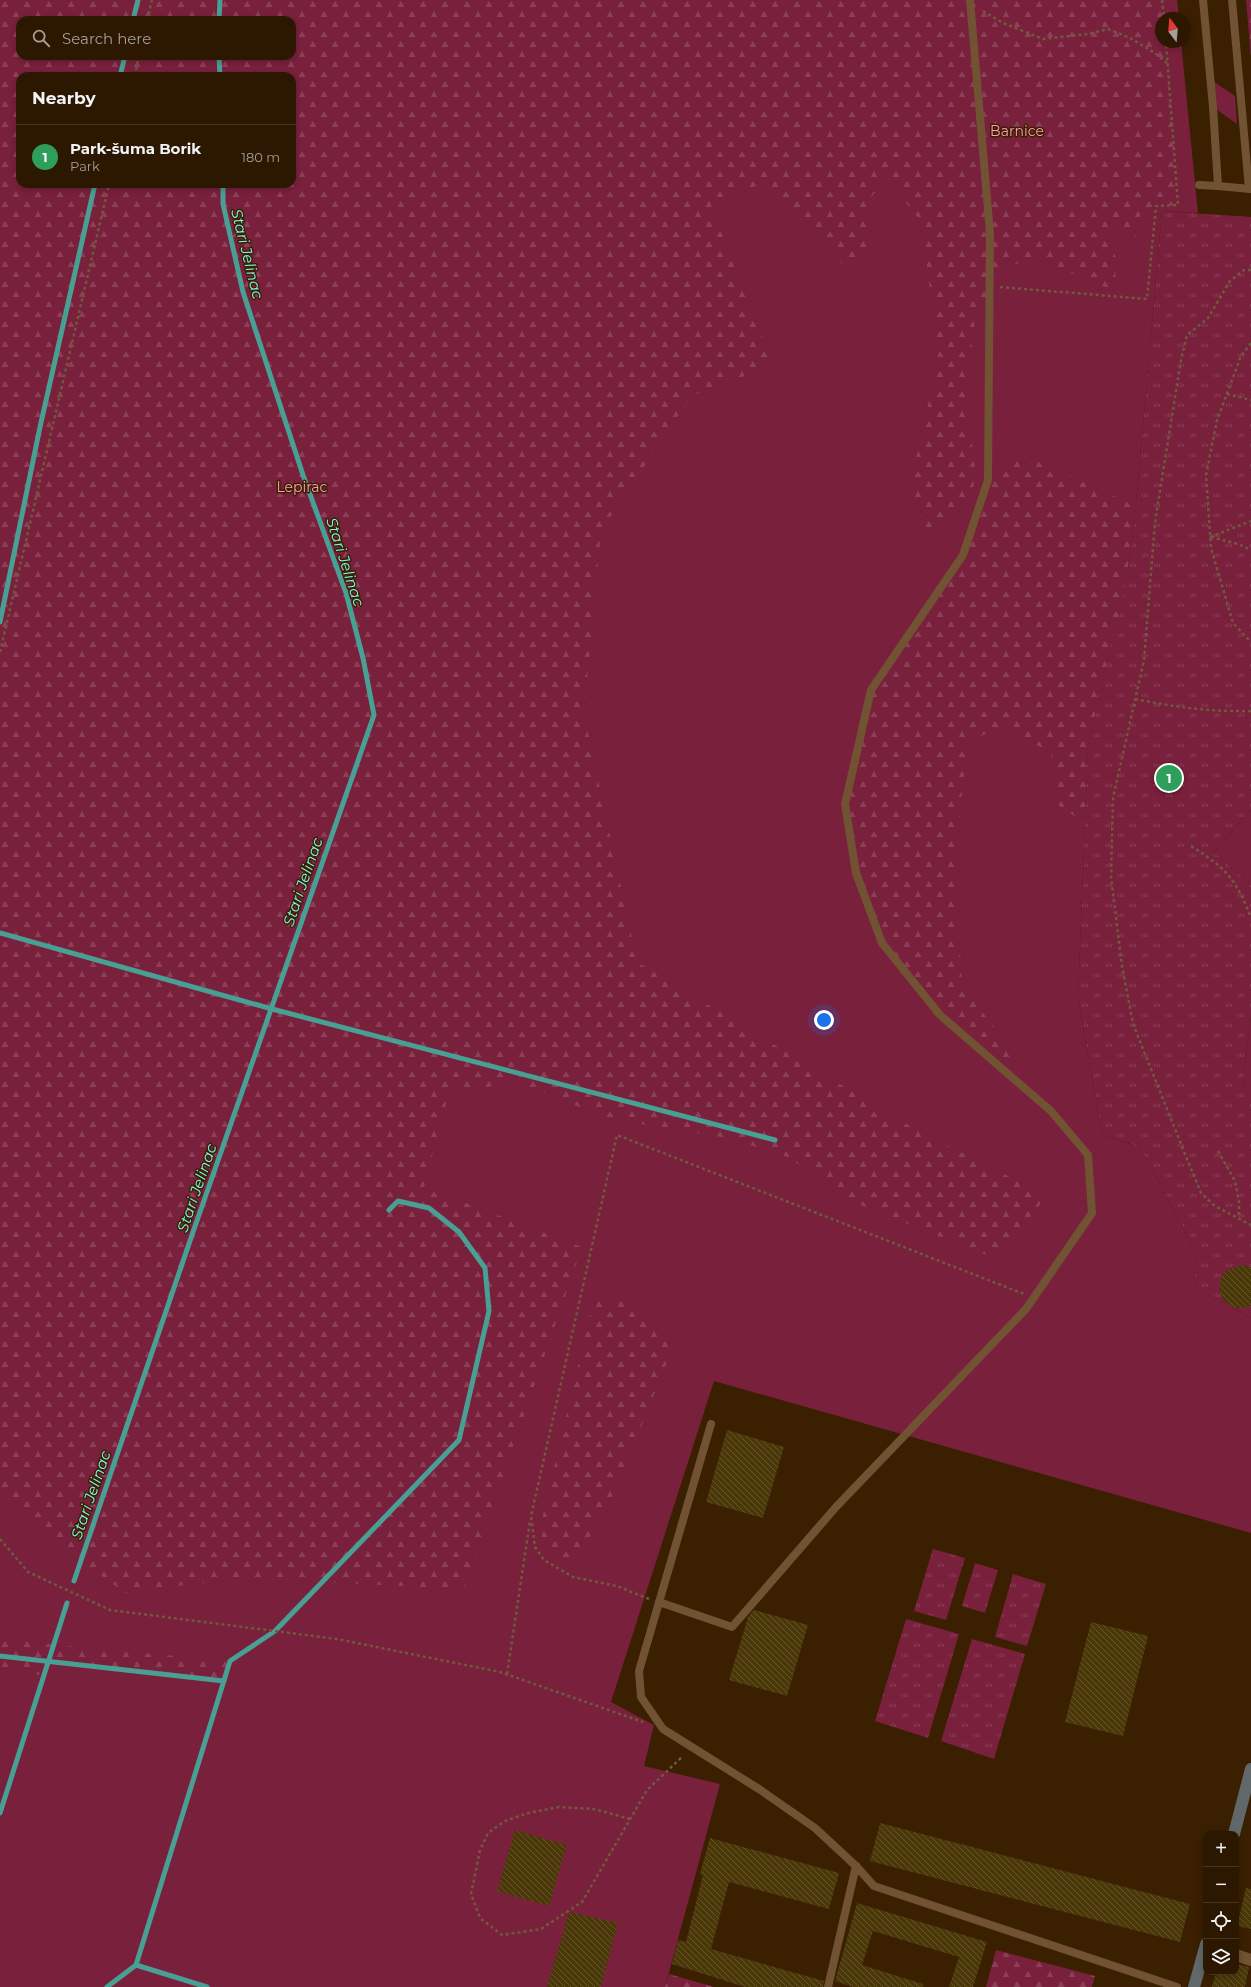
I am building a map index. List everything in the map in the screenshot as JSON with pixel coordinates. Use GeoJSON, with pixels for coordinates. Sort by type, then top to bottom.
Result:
{"type":"FeatureCollection","features":[{"type":"Feature","properties":{"kind":"street"},"geometry":{"type":"LineString","coordinates":[[1235,1831],[1251,1769]]}},
{"type":"Feature","properties":{"kind":"street"},"geometry":{"type":"LineString","coordinates":[[1194,1987],[1203,1955]]}},
{"type":"Feature","properties":{"kind":"street"},"geometry":{"type":"LineString","coordinates":[[1239,1956],[1251,1960]]}},
{"type":"Feature","properties":{"kind":"lane"},"geometry":{"type":"LineString","coordinates":[[1203,0],[1213,107],[1218,186]]}},
{"type":"Feature","properties":{"kind":"lane"},"geometry":{"type":"LineString","coordinates":[[1199,185],[1250,189],[1232,0]]}},
{"type":"Feature","properties":{"kind":"lane"},"geometry":{"type":"LineString","coordinates":[[659,1602],[732,1627],[836,1507],[1026,1309],[1092,1213],[1088,1155],[1051,1110],[940,1015],[882,943],[856,873],[845,804],[871,690],[963,556],[988,480],[990,233],[970,2]]}},
{"type":"Feature","properties":{"kind":"lane"},"geometry":{"type":"LineString","coordinates":[[711,1424],[639,1671],[641,1697],[663,1728],[815,1828],[856,1866],[874,1886],[1177,1987]]}},
{"type":"Feature","properties":{"kind":"lane"},"geometry":{"type":"LineString","coordinates":[[828,1987],[856,1866]]}},
{"type":"Feature","properties":{"kind":"path"},"geometry":{"type":"LineString","coordinates":[[148,16],[152,0]]}},
{"type":"Feature","properties":{"kind":"path"},"geometry":{"type":"LineString","coordinates":[[1162,0],[1163,12]]}},
{"type":"Feature","properties":{"kind":"path"},"geometry":{"type":"LineString","coordinates":[[970,2],[1003,23],[1043,38],[1088,34],[1108,29],[1130,38],[1155,53],[1167,64]]}},
{"type":"Feature","properties":{"kind":"path"},"geometry":{"type":"LineString","coordinates":[[990,286],[1147,299],[1156,206],[1178,205],[1166,48]]}},
{"type":"Feature","properties":{"kind":"path"},"geometry":{"type":"LineString","coordinates":[[135,72],[138,60]]}},
{"type":"Feature","properties":{"kind":"path"},"geometry":{"type":"LineString","coordinates":[[0,652],[108,188]]}},
{"type":"Feature","properties":{"kind":"path"},"geometry":{"type":"LineString","coordinates":[[1251,270],[1244,270],[1230,281],[1208,318],[1188,335],[1181,360],[1155,522],[1144,660],[1113,798],[1111,877],[1122,966],[1133,1024],[1201,1193],[1215,1206],[1251,1225]]}},
{"type":"Feature","properties":{"kind":"path"},"geometry":{"type":"LineString","coordinates":[[1251,343],[1241,356],[1217,420],[1206,475],[1211,548],[1232,623],[1251,642]]}},
{"type":"Feature","properties":{"kind":"path"},"geometry":{"type":"LineString","coordinates":[[1227,394],[1251,400]]}},
{"type":"Feature","properties":{"kind":"path"},"geometry":{"type":"LineString","coordinates":[[1210,537],[1251,521]]}},
{"type":"Feature","properties":{"kind":"path"},"geometry":{"type":"LineString","coordinates":[[1210,537],[1238,544],[1251,550]]}},
{"type":"Feature","properties":{"kind":"path"},"geometry":{"type":"LineString","coordinates":[[1136,699],[1176,708],[1228,712],[1251,711]]}},
{"type":"Feature","properties":{"kind":"path"},"geometry":{"type":"LineString","coordinates":[[1191,846],[1214,860],[1232,877],[1251,918]]}},
{"type":"Feature","properties":{"kind":"path"},"geometry":{"type":"LineString","coordinates":[[507,1674],[531,1516],[617,1135],[1034,1297]]}},
{"type":"Feature","properties":{"kind":"path"},"geometry":{"type":"LineString","coordinates":[[1218,1151],[1235,1181],[1239,1201],[1239,1220]]}},
{"type":"Feature","properties":{"kind":"path"},"geometry":{"type":"LineString","coordinates":[[531,1516],[535,1546],[544,1560],[573,1577],[617,1586],[659,1602]]}},
{"type":"Feature","properties":{"kind":"path"},"geometry":{"type":"LineString","coordinates":[[0,1540],[28,1572],[110,1610],[337,1639],[507,1674],[663,1728]]}},
{"type":"Feature","properties":{"kind":"path"},"geometry":{"type":"LineString","coordinates":[[630,1819],[594,1809],[558,1807],[528,1813],[504,1821],[488,1833],[480,1850],[471,1894],[480,1918],[502,1935],[541,1929],[582,1902],[647,1790],[692,1747]]}},
{"type":"Feature","properties":{"kind":"green space","name":"Barnice"},"geometry":{"type":"Polygon","coordinates":[[[0,0],[1177,0],[1178,12],[1155,12],[1155,48],[1182,48],[1198,213],[1162,211],[1134,526],[1126,583],[1088,745],[1078,998],[1102,1135],[1140,1147],[1196,1252],[1194,1286],[1251,1318],[1251,1533],[714,1381],[611,1702],[654,1725],[644,1766],[720,1784],[665,1987],[0,1987],[0,0]]]}},
{"type":"Feature","properties":{"kind":"green space","name":"Lepirac"},"geometry":{"type":"Polygon","coordinates":[[[0,0],[1162,0],[1163,12],[1155,12],[1155,48],[1166,48],[1178,205],[1161,206],[1162,211],[1140,214],[1135,240],[1111,226],[1105,236],[1116,257],[1115,291],[1042,261],[1002,265],[975,320],[964,407],[975,459],[973,500],[925,531],[911,483],[938,358],[922,223],[887,178],[868,201],[866,250],[847,269],[790,209],[755,186],[711,205],[773,365],[691,396],[601,531],[584,714],[637,962],[913,1128],[1047,1196],[996,1259],[853,1202],[788,1157],[728,1138],[609,1119],[513,1080],[481,1089],[451,1085],[424,1187],[582,1247],[464,1589],[237,1578],[126,1593],[55,1543],[0,1487],[0,0]]]}},
{"type":"Feature","properties":{"kind":"green space"},"geometry":{"type":"Polygon","coordinates":[[[1246,0],[1251,0],[1251,57],[1246,0]]]}},
{"type":"Feature","properties":{"kind":"green space"},"geometry":{"type":"Polygon","coordinates":[[[1210,79],[1235,96],[1237,124],[1213,107],[1210,79]]]}},
{"type":"Feature","properties":{"kind":"green space"},"geometry":{"type":"Polygon","coordinates":[[[1162,211],[1251,217],[1251,810],[1214,852],[1251,885],[1251,1015],[1243,1086],[1251,1087],[1251,1318],[1194,1286],[1196,1252],[1140,1147],[1102,1135],[1078,998],[1088,745],[1126,583],[1134,526],[1162,211]]]}},
{"type":"Feature","properties":{"kind":"green space"},"geometry":{"type":"Polygon","coordinates":[[[1020,454],[1136,506],[1126,583],[1088,745],[1085,823],[1058,805],[1051,752],[1000,727],[967,743],[955,866],[962,985],[1017,1058],[996,1063],[940,1015],[882,943],[856,873],[845,804],[871,690],[963,555],[988,480],[1020,454]]]}},
{"type":"Feature","properties":{"kind":"green space"},"geometry":{"type":"Polygon","coordinates":[[[1251,810],[1251,885],[1214,852],[1251,810]]]}},
{"type":"Feature","properties":{"kind":"green space"},"geometry":{"type":"Polygon","coordinates":[[[1251,1015],[1251,1087],[1243,1086],[1251,1015]]]}},
{"type":"Feature","properties":{"kind":"green space"},"geometry":{"type":"Polygon","coordinates":[[[594,1297],[627,1300],[673,1347],[615,1492],[576,1562],[554,1556],[550,1553],[544,1544],[540,1528],[594,1297]]]}},
{"type":"Feature","properties":{"kind":"green space"},"geometry":{"type":"Polygon","coordinates":[[[933,1549],[965,1558],[946,1620],[914,1611],[933,1549]]]}},
{"type":"Feature","properties":{"kind":"green space"},"geometry":{"type":"Polygon","coordinates":[[[975,1563],[998,1570],[985,1613],[962,1606],[975,1563]]]}},
{"type":"Feature","properties":{"kind":"green space"},"geometry":{"type":"Polygon","coordinates":[[[1013,1574],[1046,1584],[1027,1646],[995,1637],[1013,1574]]]}},
{"type":"Feature","properties":{"kind":"green space"},"geometry":{"type":"Polygon","coordinates":[[[906,1619],[959,1634],[928,1738],[875,1721],[906,1619]]]}},
{"type":"Feature","properties":{"kind":"green space"},"geometry":{"type":"Polygon","coordinates":[[[0,1637],[54,1645],[230,1661],[224,1681],[49,1661],[44,1675],[0,1671],[0,1637]]]}},
{"type":"Feature","properties":{"kind":"green space"},"geometry":{"type":"Polygon","coordinates":[[[972,1639],[1025,1654],[994,1759],[941,1741],[972,1639]]]}},
{"type":"Feature","properties":{"kind":"green space"},"geometry":{"type":"Polygon","coordinates":[[[996,1950],[1095,1976],[1092,1987],[986,1987],[996,1950]]]}},
{"type":"Feature","properties":{"kind":"green space"},"geometry":{"type":"Polygon","coordinates":[[[669,1974],[714,1987],[665,1987],[669,1974]]]}},
{"type":"Feature","properties":{"kind":"building"},"geometry":{"type":"Polygon","coordinates":[[[1241,1265],[1251,1267],[1251,1306],[1234,1308],[1223,1300],[1219,1288],[1222,1275],[1227,1270],[1241,1265]]]}},
{"type":"Feature","properties":{"kind":"building"},"geometry":{"type":"Polygon","coordinates":[[[727,1430],[784,1447],[763,1518],[706,1502],[727,1430]]]}},
{"type":"Feature","properties":{"kind":"building"},"geometry":{"type":"Polygon","coordinates":[[[754,1610],[808,1625],[787,1696],[729,1680],[748,1617],[754,1610]]]}},
{"type":"Feature","properties":{"kind":"building"},"geometry":{"type":"Polygon","coordinates":[[[1091,1622],[1148,1636],[1123,1736],[1065,1722],[1091,1622]]]}},
{"type":"Feature","properties":{"kind":"building"},"geometry":{"type":"Polygon","coordinates":[[[880,1823],[1190,1904],[1180,1942],[870,1861],[880,1823]]]}},
{"type":"Feature","properties":{"kind":"building"},"geometry":{"type":"Polygon","coordinates":[[[515,1830],[567,1845],[549,1906],[497,1891],[515,1830]]]}},
{"type":"Feature","properties":{"kind":"building"},"geometry":{"type":"Polygon","coordinates":[[[710,1838],[839,1873],[829,1909],[729,1882],[711,1949],[824,1981],[823,1987],[745,1987],[672,1964],[678,1940],[686,1942],[703,1875],[700,1874],[710,1838]]]}},
{"type":"Feature","properties":{"kind":"building"},"geometry":{"type":"Polygon","coordinates":[[[1246,1888],[1251,1889],[1251,1929],[1239,1926],[1239,1918],[1246,1888]]]}},
{"type":"Feature","properties":{"kind":"building"},"geometry":{"type":"Polygon","coordinates":[[[857,1903],[987,1942],[973,1987],[949,1987],[959,1957],[873,1931],[862,1965],[923,1984],[923,1987],[853,1987],[835,1981],[857,1903]]]}},
{"type":"Feature","properties":{"kind":"building"},"geometry":{"type":"Polygon","coordinates":[[[569,1912],[618,1923],[601,1987],[547,1987],[569,1912]]]}},
{"type":"Feature","properties":{"kind":"building"},"geometry":{"type":"Polygon","coordinates":[[[1239,1965],[1249,1967],[1245,1987],[1212,1987],[1215,1975],[1239,1975],[1239,1965]]]}},
{"type":"Feature","properties":{"kind":"waterway"},"geometry":{"type":"LineString","coordinates":[[134,16],[138,0]]}},
{"type":"Feature","properties":{"kind":"waterway","name":"Stari Jelinac"},"geometry":{"type":"LineString","coordinates":[[219,16],[220,0]]}},
{"type":"Feature","properties":{"kind":"waterway"},"geometry":{"type":"LineString","coordinates":[[121,72],[124,60]]}},
{"type":"Feature","properties":{"kind":"waterway","name":"Stari Jelinac"},"geometry":{"type":"LineString","coordinates":[[219,60],[220,72]]}},
{"type":"Feature","properties":{"kind":"waterway"},"geometry":{"type":"LineString","coordinates":[[0,622],[40,427],[94,188]]}},
{"type":"Feature","properties":{"kind":"waterway","name":"Stari Jelinac"},"geometry":{"type":"LineString","coordinates":[[74,1581],[193,1232],[374,715],[363,658],[346,593],[303,475],[243,292],[223,204],[223,188]]}},
{"type":"Feature","properties":{"kind":"waterway"},"geometry":{"type":"LineString","coordinates":[[0,933],[272,1009],[775,1140]]}},
{"type":"Feature","properties":{"kind":"waterway"},"geometry":{"type":"LineString","coordinates":[[136,1965],[230,1661],[275,1631],[459,1440],[489,1311],[485,1268],[459,1232],[429,1208],[398,1201],[389,1210]]}},
{"type":"Feature","properties":{"kind":"waterway","name":"Stari Jelinac"},"geometry":{"type":"LineString","coordinates":[[0,1813],[67,1603]]}},
{"type":"Feature","properties":{"kind":"waterway"},"geometry":{"type":"LineString","coordinates":[[0,1656],[224,1681]]}},
{"type":"Feature","properties":{"kind":"waterway"},"geometry":{"type":"LineString","coordinates":[[107,1987],[136,1965],[207,1987]]}},
{"type":"Feature","properties":{"kind":"place","name":"Park-šuma Borik"},"geometry":{"type":"Point","coordinates":[1169,778]}}]}
